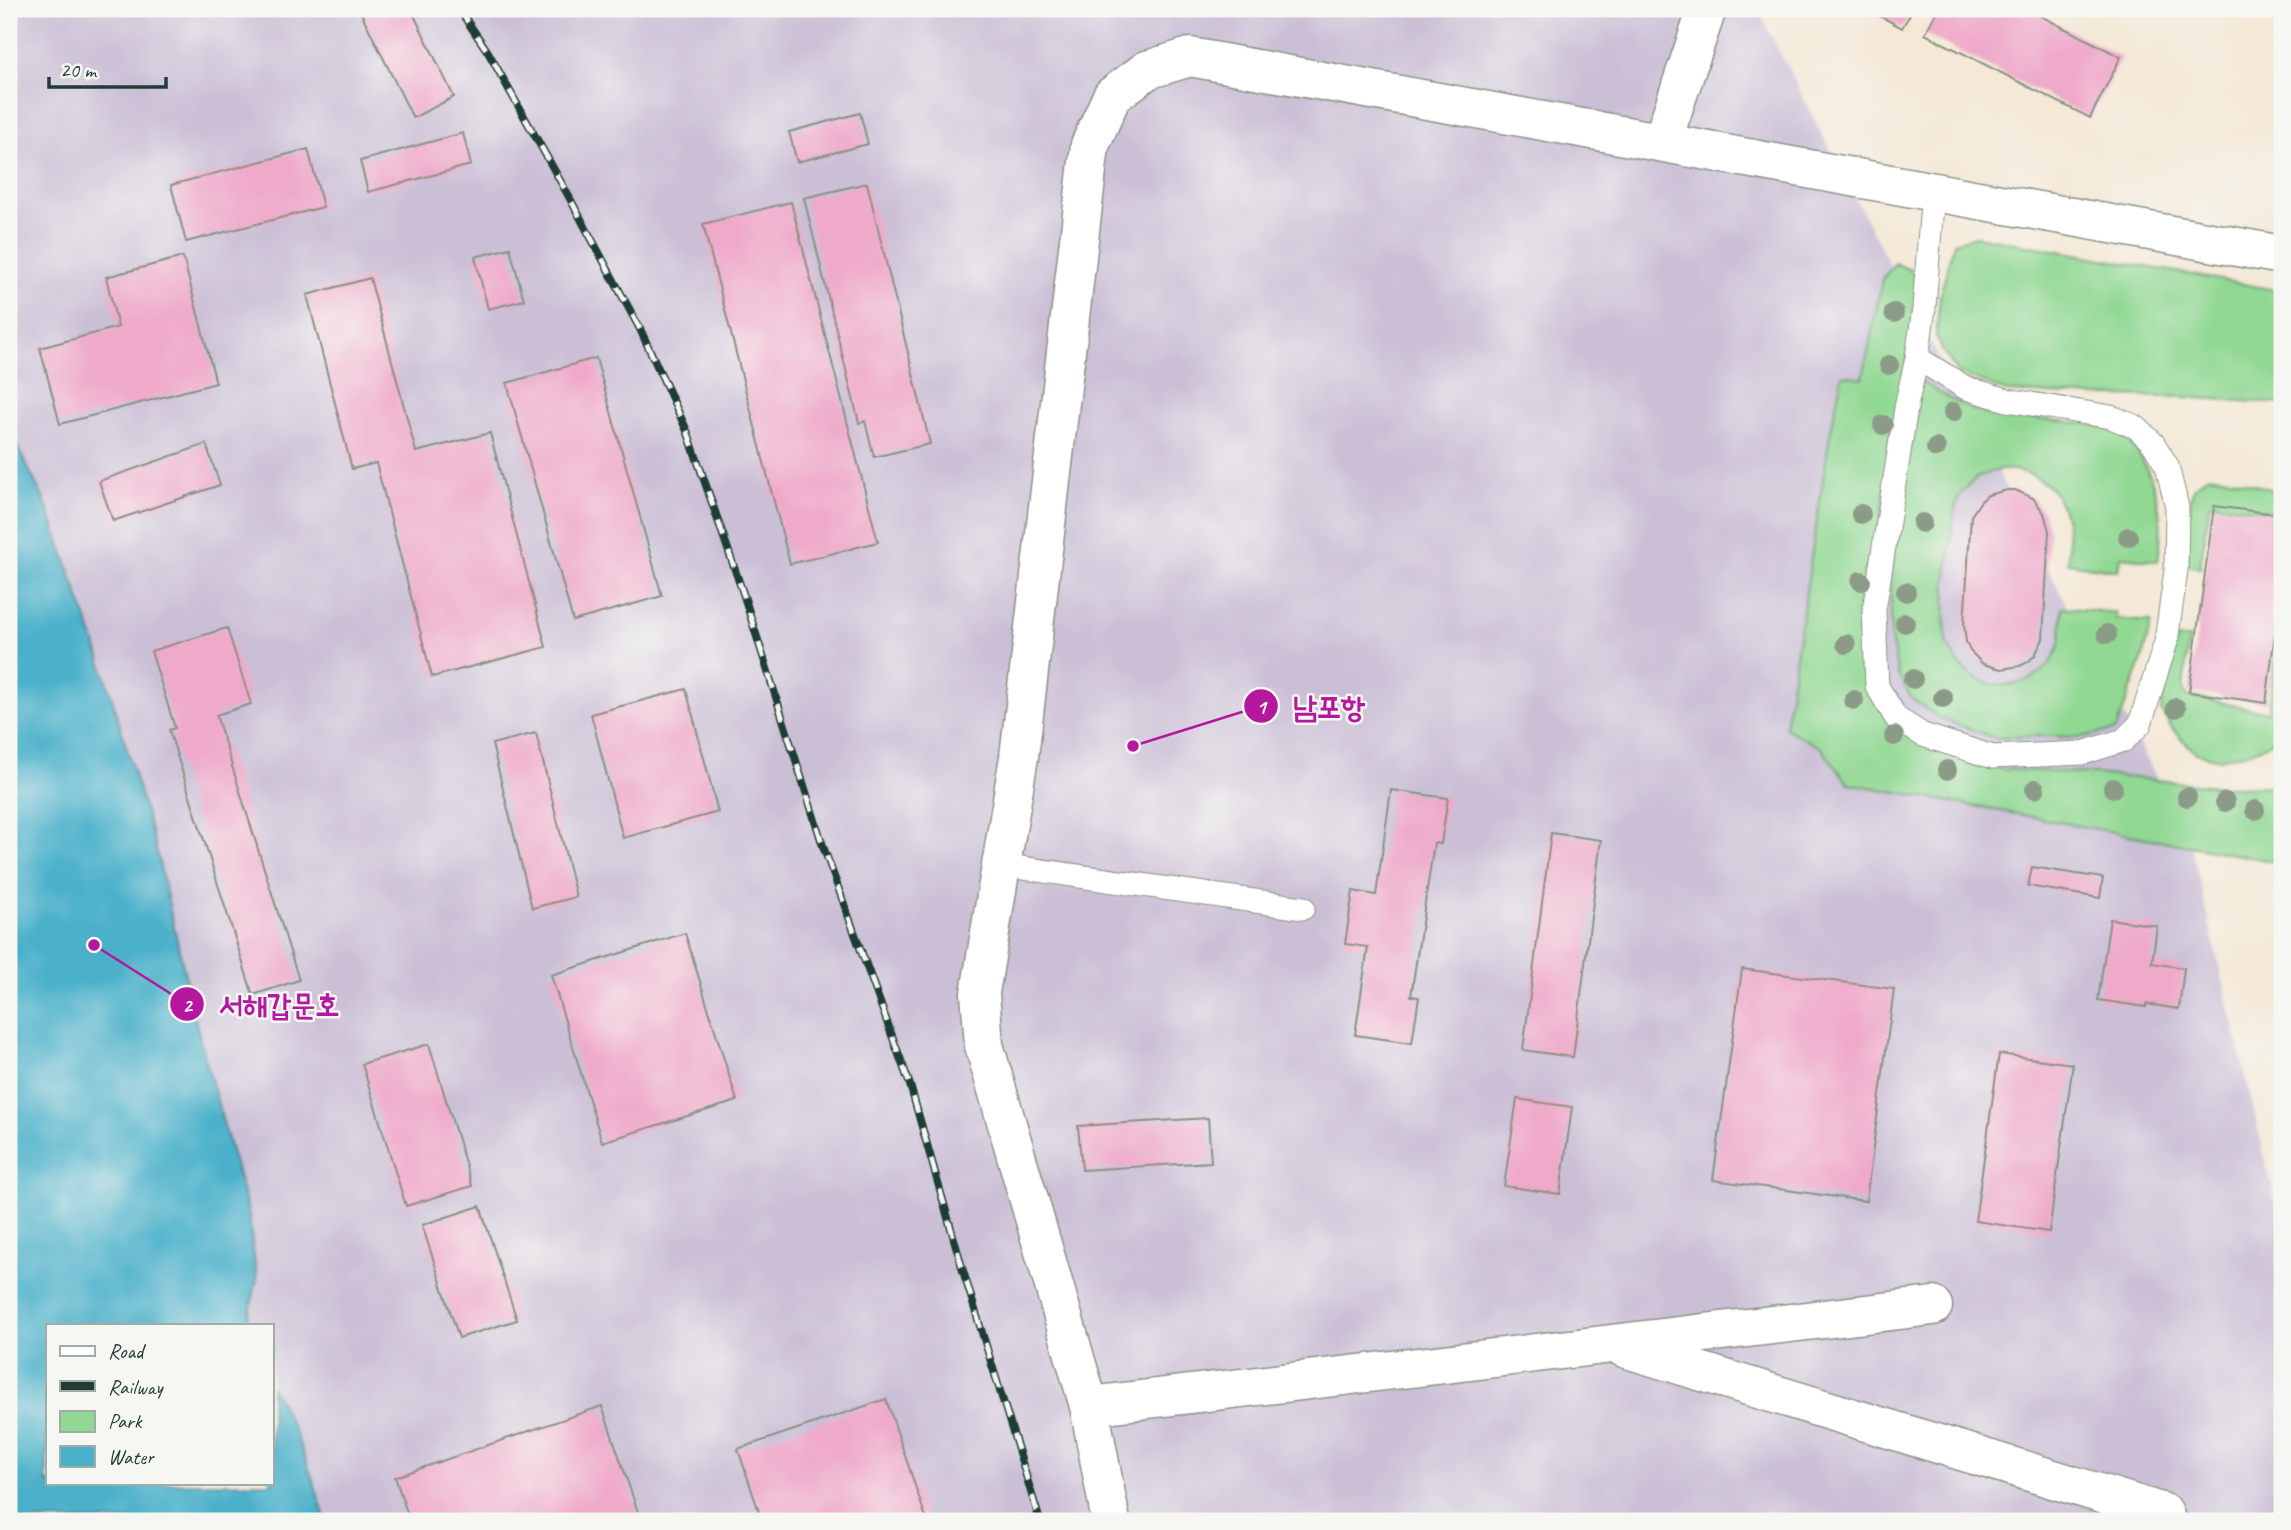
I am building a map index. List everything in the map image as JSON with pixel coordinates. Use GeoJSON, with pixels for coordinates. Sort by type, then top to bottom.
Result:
{"type":"FeatureCollection","features":[{"type":"Feature","properties":{"kind":"street"},"geometry":{"type":"LineString","coordinates":[[1662,142],[1707,9]]}},
{"type":"Feature","properties":{"kind":"street"},"geometry":{"type":"LineString","coordinates":[[1111,1521],[1089,1406],[984,1045],[980,993],[1019,757],[1090,145],[1112,96],[1147,70],[1190,57],[2282,255]]}},
{"type":"Feature","properties":{"kind":"street"},"geometry":{"type":"LineString","coordinates":[[1089,1406],[1933,1306]]}},
{"type":"Feature","properties":{"kind":"street"},"geometry":{"type":"LineString","coordinates":[[1612,1344],[2164,1513],[2166,1521]]}},
{"type":"Feature","properties":{"kind":"lane"},"geometry":{"type":"LineString","coordinates":[[1917,358],[1966,388],[2007,400],[2111,417],[2136,427],[2153,443],[2167,466],[2177,507],[2176,569],[2166,642],[2140,723],[2124,740],[2083,753],[1993,757],[1923,735],[1896,718],[1877,686],[1874,610],[1907,402],[1917,358],[1924,308],[1933,191]]}},
{"type":"Feature","properties":{"kind":"lane"},"geometry":{"type":"LineString","coordinates":[[1001,865],[1303,908]]}},
{"type":"Feature","properties":{"kind":"shaded area"},"geometry":{"type":"Polygon","coordinates":[[[9,9],[1757,9],[2190,842],[2282,1230],[2282,1521],[326,1521],[309,1465],[289,1417],[273,1390],[273,1324],[247,1324],[257,1279],[248,1211],[201,1044],[155,845],[98,651],[46,504],[9,430],[9,9]]]}},
{"type":"Feature","properties":{"kind":"green space"},"geometry":{"type":"Polygon","coordinates":[[[1976,236],[2282,291],[2282,404],[2183,397],[2007,392],[1958,373],[1942,350],[1936,335],[1940,296],[1954,242],[1976,236]]]}},
{"type":"Feature","properties":{"kind":"green space"},"geometry":{"type":"Polygon","coordinates":[[[1895,263],[1912,271],[1919,288],[1863,621],[1861,648],[1869,684],[1931,747],[2002,769],[2095,774],[2226,787],[2282,786],[2282,863],[1848,783],[1821,748],[1785,728],[1829,441],[1842,375],[1863,378],[1882,280],[1895,263]]]}},
{"type":"Feature","properties":{"kind":"green space"},"geometry":{"type":"Polygon","coordinates":[[[1920,381],[1983,413],[2080,423],[2113,431],[2128,441],[2144,463],[2158,505],[2158,561],[2120,557],[2118,571],[2068,563],[2065,519],[2055,494],[2045,483],[2033,476],[2005,470],[1978,477],[1958,499],[1948,563],[1945,620],[1949,647],[1969,674],[1983,681],[1997,685],[2012,684],[2041,672],[2053,659],[2059,647],[2062,607],[2116,613],[2116,619],[2151,622],[2142,660],[2116,730],[2081,737],[1995,738],[1939,718],[1912,699],[1898,675],[1891,638],[1891,585],[1898,509],[1920,381]]]}},
{"type":"Feature","properties":{"kind":"green space"},"geometry":{"type":"Polygon","coordinates":[[[2208,475],[2237,479],[2282,493],[2282,513],[2210,503],[2200,568],[2188,565],[2185,536],[2193,488],[2208,475]]]}},
{"type":"Feature","properties":{"kind":"green space"},"geometry":{"type":"Polygon","coordinates":[[[2282,610],[2282,736],[2258,749],[2220,759],[2196,753],[2173,730],[2161,711],[2165,681],[2178,638],[2189,638],[2183,689],[2187,696],[2268,712],[2282,610]]]}},
{"type":"Feature","properties":{"kind":"water"},"geometry":{"type":"Polygon","coordinates":[[[9,430],[46,504],[98,651],[155,845],[201,1044],[248,1211],[257,1279],[247,1324],[46,1324],[46,1484],[273,1484],[273,1391],[303,1452],[326,1521],[9,1521],[9,430]]]}},
{"type":"Feature","properties":{"kind":"building"},"geometry":{"type":"Polygon","coordinates":[[[359,9],[411,9],[454,97],[413,118],[359,9]]]}},
{"type":"Feature","properties":{"kind":"building"},"geometry":{"type":"Polygon","coordinates":[[[1867,9],[1913,9],[1902,28],[1867,9]]]}},
{"type":"Feature","properties":{"kind":"building"},"geometry":{"type":"Polygon","coordinates":[[[1938,9],[2027,9],[2121,57],[2090,118],[1925,34],[1938,9]]]}},
{"type":"Feature","properties":{"kind":"building"},"geometry":{"type":"Polygon","coordinates":[[[860,113],[868,144],[797,162],[789,132],[860,113]]]}},
{"type":"Feature","properties":{"kind":"building"},"geometry":{"type":"Polygon","coordinates":[[[463,133],[471,165],[368,192],[360,161],[463,133]]]}},
{"type":"Feature","properties":{"kind":"building"},"geometry":{"type":"Polygon","coordinates":[[[308,149],[323,207],[186,242],[171,185],[308,149]]]}},
{"type":"Feature","properties":{"kind":"building"},"geometry":{"type":"Polygon","coordinates":[[[867,183],[930,444],[874,457],[865,421],[859,423],[804,198],[867,183]]]}},
{"type":"Feature","properties":{"kind":"building"},"geometry":{"type":"Polygon","coordinates":[[[791,202],[878,542],[790,564],[703,224],[791,202]]]}},
{"type":"Feature","properties":{"kind":"building"},"geometry":{"type":"Polygon","coordinates":[[[510,248],[524,300],[488,309],[475,257],[510,248]]]}},
{"type":"Feature","properties":{"kind":"building"},"geometry":{"type":"Polygon","coordinates":[[[183,257],[216,383],[60,424],[40,348],[118,327],[106,277],[183,257]]]}},
{"type":"Feature","properties":{"kind":"building"},"geometry":{"type":"Polygon","coordinates":[[[370,278],[416,452],[490,433],[546,647],[432,677],[376,463],[352,469],[307,295],[370,278]]]}},
{"type":"Feature","properties":{"kind":"building"},"geometry":{"type":"Polygon","coordinates":[[[596,358],[662,596],[573,621],[507,383],[596,358]]]}},
{"type":"Feature","properties":{"kind":"building"},"geometry":{"type":"Polygon","coordinates":[[[206,444],[220,485],[113,521],[99,481],[206,444]]]}},
{"type":"Feature","properties":{"kind":"building"},"geometry":{"type":"Polygon","coordinates":[[[2015,490],[2033,498],[2044,513],[2049,531],[2043,639],[2028,662],[2001,669],[1983,664],[1970,651],[1964,624],[1971,516],[1988,495],[2015,490]]]}},
{"type":"Feature","properties":{"kind":"building"},"geometry":{"type":"Polygon","coordinates":[[[2214,506],[2282,515],[2282,579],[2266,703],[2189,692],[2214,506]]]}},
{"type":"Feature","properties":{"kind":"building"},"geometry":{"type":"Polygon","coordinates":[[[227,628],[251,704],[216,715],[299,980],[253,995],[169,730],[175,728],[151,651],[227,628]]]}},
{"type":"Feature","properties":{"kind":"building"},"geometry":{"type":"Polygon","coordinates":[[[686,689],[718,812],[623,838],[591,714],[686,689]]]}},
{"type":"Feature","properties":{"kind":"building"},"geometry":{"type":"Polygon","coordinates":[[[536,733],[576,897],[532,908],[492,744],[536,733]]]}},
{"type":"Feature","properties":{"kind":"building"},"geometry":{"type":"Polygon","coordinates":[[[1391,790],[1448,798],[1441,844],[1434,843],[1411,996],[1419,997],[1412,1043],[1355,1035],[1368,947],[1345,944],[1353,891],[1376,895],[1391,790]]]}},
{"type":"Feature","properties":{"kind":"building"},"geometry":{"type":"Polygon","coordinates":[[[1551,833],[1601,840],[1573,1057],[1523,1050],[1551,833]]]}},
{"type":"Feature","properties":{"kind":"building"},"geometry":{"type":"Polygon","coordinates":[[[2032,867],[2103,878],[2100,898],[2028,886],[2032,867]]]}},
{"type":"Feature","properties":{"kind":"building"},"geometry":{"type":"Polygon","coordinates":[[[2110,919],[2157,926],[2152,963],[2184,968],[2179,1009],[2098,1000],[2110,919]]]}},
{"type":"Feature","properties":{"kind":"building"},"geometry":{"type":"Polygon","coordinates":[[[685,933],[737,1101],[602,1142],[551,975],[685,933]]]}},
{"type":"Feature","properties":{"kind":"building"},"geometry":{"type":"Polygon","coordinates":[[[1742,969],[1894,989],[1866,1201],[1713,1180],[1742,969]]]}},
{"type":"Feature","properties":{"kind":"building"},"geometry":{"type":"Polygon","coordinates":[[[429,1044],[472,1186],[406,1206],[362,1064],[429,1044]]]}},
{"type":"Feature","properties":{"kind":"building"},"geometry":{"type":"Polygon","coordinates":[[[1999,1054],[2073,1064],[2049,1232],[1975,1221],[1999,1054]]]}},
{"type":"Feature","properties":{"kind":"building"},"geometry":{"type":"Polygon","coordinates":[[[1517,1099],[1572,1107],[1560,1194],[1504,1186],[1517,1099]]]}},
{"type":"Feature","properties":{"kind":"building"},"geometry":{"type":"Polygon","coordinates":[[[1208,1118],[1211,1162],[1082,1170],[1078,1126],[1208,1118]]]}},
{"type":"Feature","properties":{"kind":"building"},"geometry":{"type":"Polygon","coordinates":[[[480,1206],[517,1320],[459,1338],[422,1225],[480,1206]]]}},
{"type":"Feature","properties":{"kind":"building"},"geometry":{"type":"Polygon","coordinates":[[[886,1399],[927,1521],[762,1521],[738,1449],[886,1399]]]}},
{"type":"Feature","properties":{"kind":"building"},"geometry":{"type":"Polygon","coordinates":[[[602,1406],[641,1521],[410,1521],[395,1477],[602,1406]]]}},
{"type":"Feature","properties":{"kind":"building"},"geometry":{"type":"Polygon","coordinates":[[[2047,1515],[2073,1520],[2073,1521],[2046,1521],[2047,1515]]]}},
{"type":"Feature","properties":{"kind":"railway"},"geometry":{"type":"LineString","coordinates":[[459,9],[488,52],[567,193],[640,329],[688,433],[744,596],[824,849],[910,1085],[964,1274],[1040,1521]]}},
{"type":"Feature","properties":{"kind":"place","name":"남포항"},"geometry":{"type":"Point","coordinates":[1133,746]}},
{"type":"Feature","properties":{"kind":"place","name":"서해갑문호"},"geometry":{"type":"Point","coordinates":[94,945]}}]}
